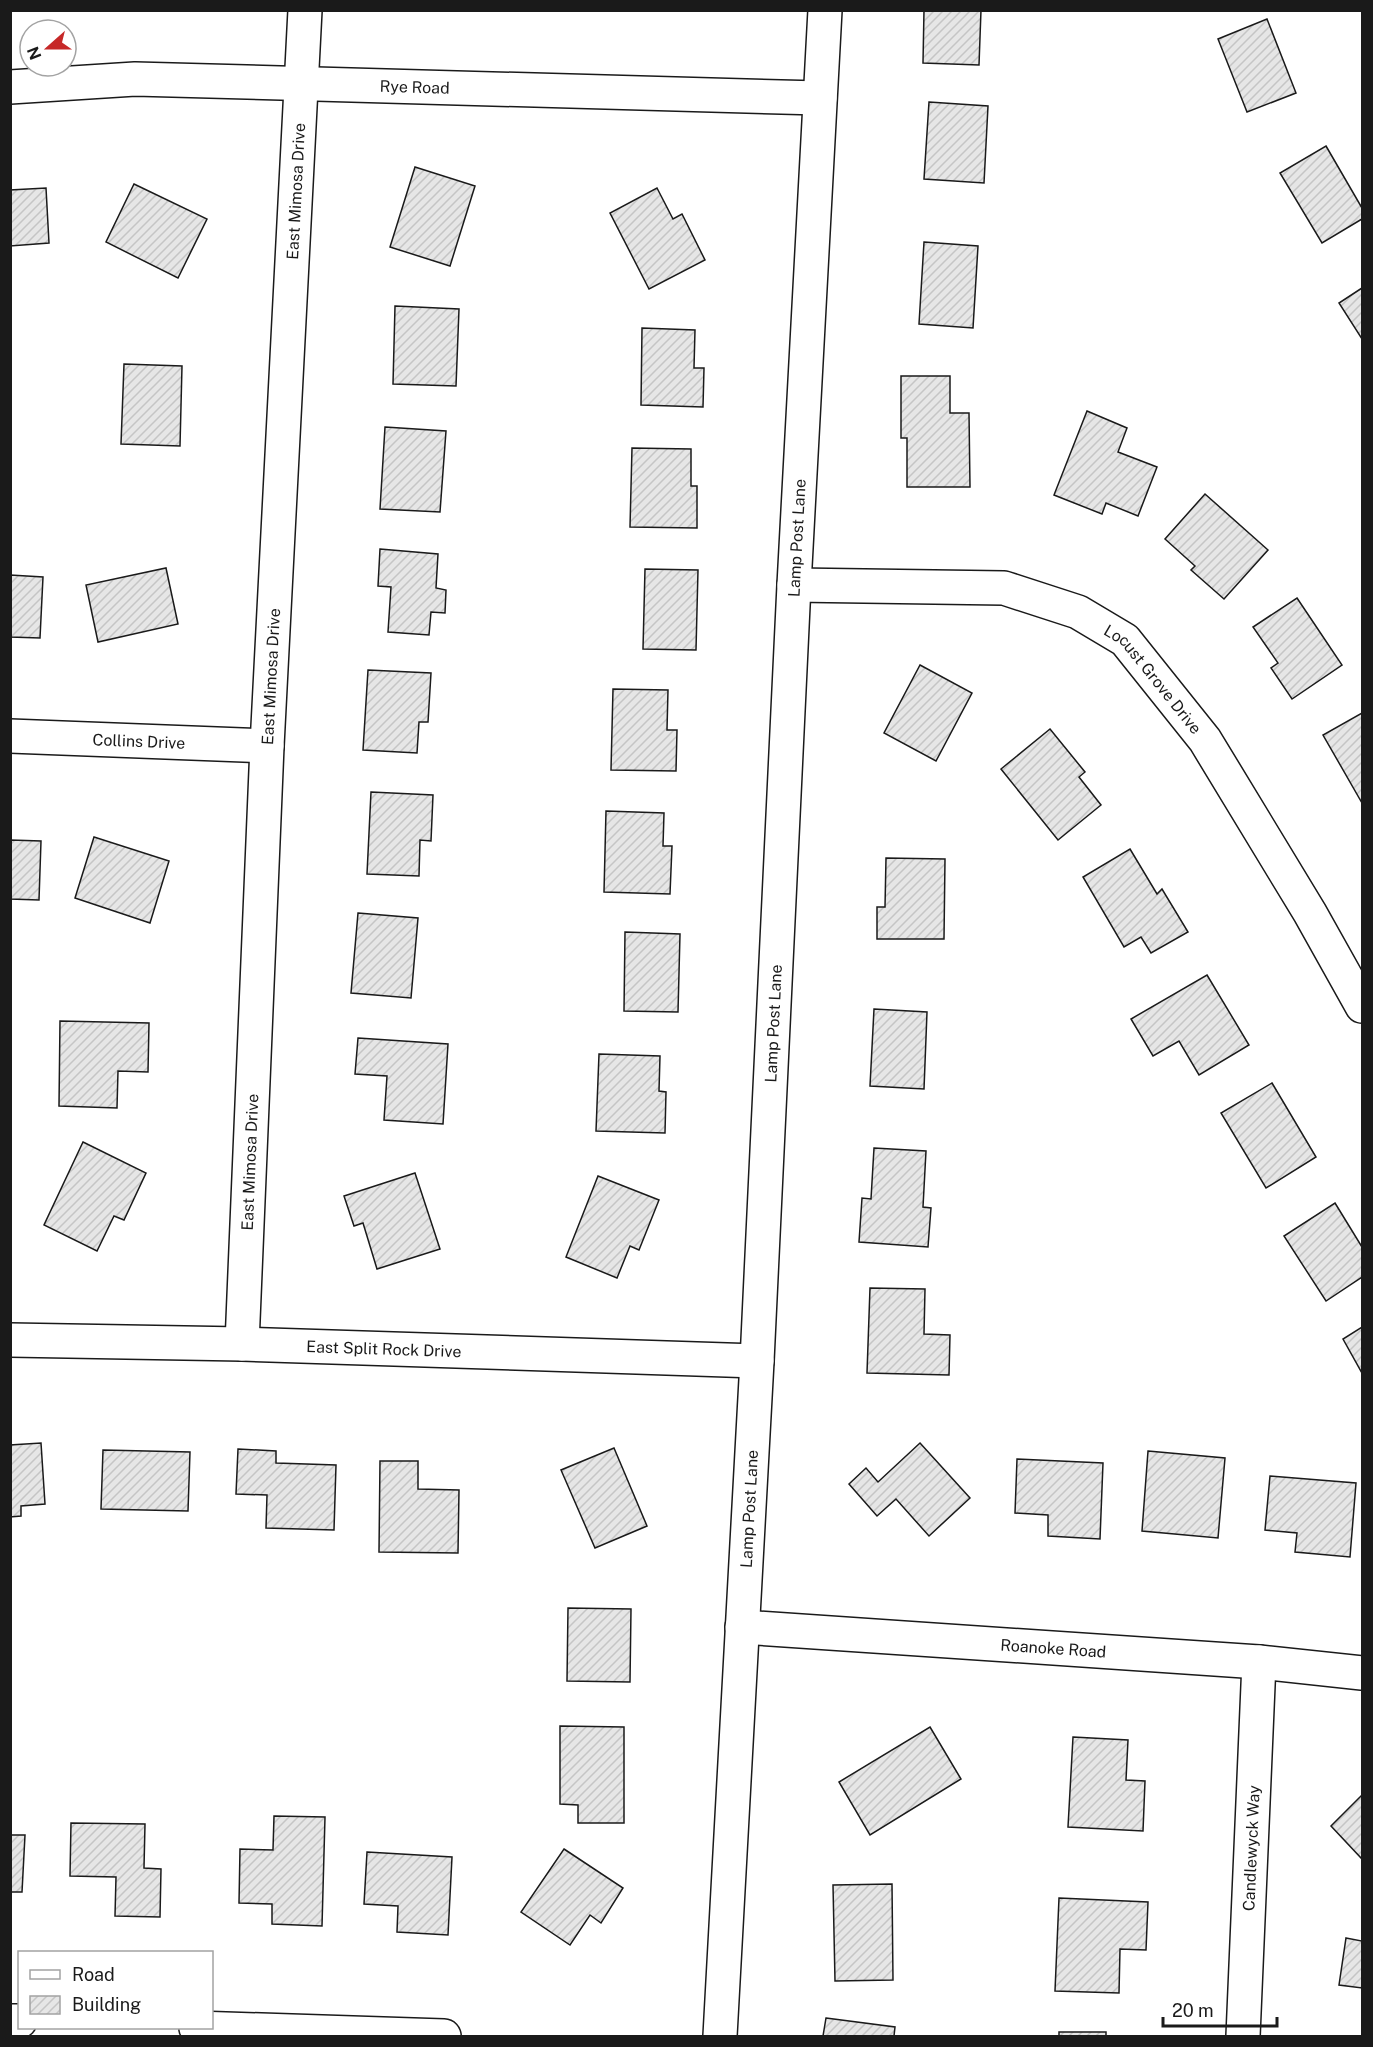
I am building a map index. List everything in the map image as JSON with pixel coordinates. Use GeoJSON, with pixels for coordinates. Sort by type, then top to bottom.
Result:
{"type":"FeatureCollection","features":[{"type":"Feature","properties":{"kind":"street","name":"East Mimosa Drive"},"geometry":{"type":"LineString","coordinates":[[242,1344],[267,746],[305,10]]}},
{"type":"Feature","properties":{"kind":"street","name":"Lamp Post Lane"},"geometry":{"type":"LineString","coordinates":[[720,2037],[757,1361],[794,585],[825,10]]}},
{"type":"Feature","properties":{"kind":"street","name":"Rye Road"},"geometry":{"type":"LineString","coordinates":[[10,87],[135,79],[820,98]]}},
{"type":"Feature","properties":{"kind":"street","name":"Locust Grove Drive"},"geometry":{"type":"LineString","coordinates":[[794,585],[1004,588],[1078,612],[1125,640],[1205,740],[1310,913],[1362,1006]]}},
{"type":"Feature","properties":{"kind":"street","name":"Collins Drive"},"geometry":{"type":"LineString","coordinates":[[10,736],[267,746]]}},
{"type":"Feature","properties":{"kind":"street","name":"East Split Rock Drive"},"geometry":{"type":"LineString","coordinates":[[10,1340],[242,1344],[757,1361]]}},
{"type":"Feature","properties":{"kind":"street","name":"Roanoke Road"},"geometry":{"type":"LineString","coordinates":[[742,1627],[1258,1662],[1362,1673]]}},
{"type":"Feature","properties":{"kind":"street","name":"Candlewyck Way"},"geometry":{"type":"LineString","coordinates":[[1243,2037],[1258,1662]]}},
{"type":"Feature","properties":{"kind":"street"},"geometry":{"type":"LineString","coordinates":[[213,2028],[444,2037]]}},
{"type":"Feature","properties":{"kind":"building"},"geometry":{"type":"Polygon","coordinates":[[[924,10],[981,10],[979,65],[923,63],[924,10]]]}},
{"type":"Feature","properties":{"kind":"building"},"geometry":{"type":"Polygon","coordinates":[[[1267,19],[1296,93],[1247,112],[1218,39],[1267,19]]]}},
{"type":"Feature","properties":{"kind":"building"},"geometry":{"type":"Polygon","coordinates":[[[929,102],[988,106],[984,183],[924,179],[929,102]]]}},
{"type":"Feature","properties":{"kind":"building"},"geometry":{"type":"Polygon","coordinates":[[[1326,146],[1362,208],[1362,219],[1322,243],[1280,173],[1326,146]]]}},
{"type":"Feature","properties":{"kind":"building"},"geometry":{"type":"Polygon","coordinates":[[[415,167],[475,186],[450,266],[390,247],[415,167]]]}},
{"type":"Feature","properties":{"kind":"building"},"geometry":{"type":"Polygon","coordinates":[[[134,184],[207,219],[178,278],[106,242],[134,184]]]}},
{"type":"Feature","properties":{"kind":"building"},"geometry":{"type":"Polygon","coordinates":[[[46,188],[49,243],[10,246],[10,190],[46,188]]]}},
{"type":"Feature","properties":{"kind":"building"},"geometry":{"type":"Polygon","coordinates":[[[657,188],[673,219],[682,214],[705,260],[649,289],[610,213],[657,188]]]}},
{"type":"Feature","properties":{"kind":"building"},"geometry":{"type":"Polygon","coordinates":[[[924,242],[978,246],[973,328],[919,324],[924,242]]]}},
{"type":"Feature","properties":{"kind":"building"},"geometry":{"type":"Polygon","coordinates":[[[1362,288],[1362,339],[1339,303],[1362,288]]]}},
{"type":"Feature","properties":{"kind":"building"},"geometry":{"type":"Polygon","coordinates":[[[395,306],[459,309],[456,386],[393,384],[395,306]]]}},
{"type":"Feature","properties":{"kind":"building"},"geometry":{"type":"Polygon","coordinates":[[[642,328],[695,330],[694,368],[704,368],[703,407],[641,405],[642,328]]]}},
{"type":"Feature","properties":{"kind":"building"},"geometry":{"type":"Polygon","coordinates":[[[124,364],[182,366],[180,446],[121,444],[124,364]]]}},
{"type":"Feature","properties":{"kind":"building"},"geometry":{"type":"Polygon","coordinates":[[[901,376],[950,376],[950,413],[969,413],[970,487],[907,487],[907,438],[901,438],[901,376]]]}},
{"type":"Feature","properties":{"kind":"building"},"geometry":{"type":"Polygon","coordinates":[[[1087,411],[1127,428],[1118,452],[1157,467],[1138,516],[1106,503],[1102,514],[1054,495],[1087,411]]]}},
{"type":"Feature","properties":{"kind":"building"},"geometry":{"type":"Polygon","coordinates":[[[385,427],[446,431],[440,512],[380,509],[385,427]]]}},
{"type":"Feature","properties":{"kind":"building"},"geometry":{"type":"Polygon","coordinates":[[[632,448],[691,449],[691,486],[697,486],[697,528],[630,527],[632,448]]]}},
{"type":"Feature","properties":{"kind":"building"},"geometry":{"type":"Polygon","coordinates":[[[1205,494],[1268,550],[1224,599],[1191,570],[1195,566],[1165,539],[1205,494]]]}},
{"type":"Feature","properties":{"kind":"building"},"geometry":{"type":"Polygon","coordinates":[[[380,549],[438,554],[436,588],[446,590],[445,613],[431,612],[429,635],[388,632],[391,587],[378,586],[380,549]]]}},
{"type":"Feature","properties":{"kind":"building"},"geometry":{"type":"Polygon","coordinates":[[[166,568],[178,624],[98,642],[86,585],[166,568]]]}},
{"type":"Feature","properties":{"kind":"building"},"geometry":{"type":"Polygon","coordinates":[[[645,569],[698,570],[696,650],[643,649],[645,569]]]}},
{"type":"Feature","properties":{"kind":"building"},"geometry":{"type":"Polygon","coordinates":[[[10,575],[43,577],[40,638],[10,637],[10,575]]]}},
{"type":"Feature","properties":{"kind":"building"},"geometry":{"type":"Polygon","coordinates":[[[1297,598],[1342,665],[1292,699],[1271,668],[1278,663],[1253,627],[1297,598]]]}},
{"type":"Feature","properties":{"kind":"building"},"geometry":{"type":"Polygon","coordinates":[[[920,665],[972,693],[936,761],[884,733],[920,665]]]}},
{"type":"Feature","properties":{"kind":"building"},"geometry":{"type":"Polygon","coordinates":[[[368,670],[431,673],[428,722],[419,722],[417,753],[363,750],[368,670]]]}},
{"type":"Feature","properties":{"kind":"building"},"geometry":{"type":"Polygon","coordinates":[[[613,689],[668,690],[667,730],[677,730],[676,771],[611,770],[613,689]]]}},
{"type":"Feature","properties":{"kind":"building"},"geometry":{"type":"Polygon","coordinates":[[[1362,713],[1362,803],[1323,735],[1362,713]]]}},
{"type":"Feature","properties":{"kind":"building"},"geometry":{"type":"Polygon","coordinates":[[[1050,729],[1085,772],[1079,777],[1101,805],[1058,840],[1001,769],[1050,729]]]}},
{"type":"Feature","properties":{"kind":"building"},"geometry":{"type":"Polygon","coordinates":[[[371,792],[433,795],[431,841],[420,840],[419,876],[367,874],[371,792]]]}},
{"type":"Feature","properties":{"kind":"building"},"geometry":{"type":"Polygon","coordinates":[[[606,811],[664,813],[663,846],[672,846],[670,894],[604,892],[606,811]]]}},
{"type":"Feature","properties":{"kind":"building"},"geometry":{"type":"Polygon","coordinates":[[[94,837],[169,861],[150,923],[75,898],[94,837]]]}},
{"type":"Feature","properties":{"kind":"building"},"geometry":{"type":"Polygon","coordinates":[[[10,840],[41,841],[39,900],[10,899],[10,840]]]}},
{"type":"Feature","properties":{"kind":"building"},"geometry":{"type":"Polygon","coordinates":[[[1130,849],[1157,894],[1162,889],[1188,932],[1151,953],[1141,937],[1124,947],[1083,877],[1130,849]]]}},
{"type":"Feature","properties":{"kind":"building"},"geometry":{"type":"Polygon","coordinates":[[[886,858],[945,859],[944,939],[877,939],[877,907],[885,907],[886,858]]]}},
{"type":"Feature","properties":{"kind":"building"},"geometry":{"type":"Polygon","coordinates":[[[358,913],[418,918],[411,998],[351,993],[358,913]]]}},
{"type":"Feature","properties":{"kind":"building"},"geometry":{"type":"Polygon","coordinates":[[[625,932],[680,934],[678,1012],[624,1011],[625,932]]]}},
{"type":"Feature","properties":{"kind":"building"},"geometry":{"type":"Polygon","coordinates":[[[1207,975],[1249,1045],[1199,1075],[1179,1041],[1153,1056],[1131,1019],[1207,975]]]}},
{"type":"Feature","properties":{"kind":"building"},"geometry":{"type":"Polygon","coordinates":[[[874,1009],[927,1012],[924,1089],[870,1086],[874,1009]]]}},
{"type":"Feature","properties":{"kind":"building"},"geometry":{"type":"Polygon","coordinates":[[[60,1021],[149,1023],[148,1072],[118,1071],[117,1108],[59,1106],[60,1021]]]}},
{"type":"Feature","properties":{"kind":"building"},"geometry":{"type":"Polygon","coordinates":[[[358,1038],[448,1044],[443,1124],[384,1120],[387,1076],[355,1074],[358,1038]]]}},
{"type":"Feature","properties":{"kind":"building"},"geometry":{"type":"Polygon","coordinates":[[[599,1054],[660,1056],[659,1091],[666,1092],[665,1133],[596,1131],[599,1054]]]}},
{"type":"Feature","properties":{"kind":"building"},"geometry":{"type":"Polygon","coordinates":[[[1272,1083],[1316,1157],[1266,1188],[1221,1113],[1272,1083]]]}},
{"type":"Feature","properties":{"kind":"building"},"geometry":{"type":"Polygon","coordinates":[[[83,1142],[146,1173],[124,1220],[114,1216],[97,1251],[44,1225],[83,1142]]]}},
{"type":"Feature","properties":{"kind":"building"},"geometry":{"type":"Polygon","coordinates":[[[874,1148],[926,1151],[923,1207],[931,1208],[928,1247],[859,1242],[862,1198],[871,1199],[874,1148]]]}},
{"type":"Feature","properties":{"kind":"building"},"geometry":{"type":"Polygon","coordinates":[[[415,1173],[440,1249],[377,1269],[363,1223],[354,1226],[344,1196],[415,1173]]]}},
{"type":"Feature","properties":{"kind":"building"},"geometry":{"type":"Polygon","coordinates":[[[598,1176],[659,1200],[639,1250],[630,1246],[617,1278],[566,1257],[598,1176]]]}},
{"type":"Feature","properties":{"kind":"building"},"geometry":{"type":"Polygon","coordinates":[[[1335,1203],[1362,1247],[1362,1277],[1326,1301],[1284,1236],[1335,1203]]]}},
{"type":"Feature","properties":{"kind":"building"},"geometry":{"type":"Polygon","coordinates":[[[870,1288],[925,1289],[924,1334],[950,1335],[949,1375],[867,1373],[870,1288]]]}},
{"type":"Feature","properties":{"kind":"building"},"geometry":{"type":"Polygon","coordinates":[[[1362,1327],[1362,1373],[1343,1339],[1362,1327]]]}},
{"type":"Feature","properties":{"kind":"building"},"geometry":{"type":"Polygon","coordinates":[[[41,1443],[45,1504],[21,1506],[21,1516],[10,1517],[10,1445],[41,1443]]]}},
{"type":"Feature","properties":{"kind":"building"},"geometry":{"type":"Polygon","coordinates":[[[920,1443],[970,1498],[929,1536],[896,1499],[877,1516],[849,1484],[866,1468],[878,1482],[920,1443]]]}},
{"type":"Feature","properties":{"kind":"building"},"geometry":{"type":"Polygon","coordinates":[[[614,1448],[647,1526],[595,1548],[561,1470],[614,1448]]]}},
{"type":"Feature","properties":{"kind":"building"},"geometry":{"type":"Polygon","coordinates":[[[238,1449],[276,1451],[276,1463],[336,1465],[334,1530],[266,1528],[267,1495],[236,1494],[238,1449]]]}},
{"type":"Feature","properties":{"kind":"building"},"geometry":{"type":"Polygon","coordinates":[[[103,1450],[190,1452],[188,1511],[101,1509],[103,1450]]]}},
{"type":"Feature","properties":{"kind":"building"},"geometry":{"type":"Polygon","coordinates":[[[1148,1451],[1225,1458],[1218,1538],[1142,1531],[1148,1451]]]}},
{"type":"Feature","properties":{"kind":"building"},"geometry":{"type":"Polygon","coordinates":[[[1017,1459],[1103,1463],[1100,1539],[1048,1536],[1048,1515],[1015,1513],[1017,1459]]]}},
{"type":"Feature","properties":{"kind":"building"},"geometry":{"type":"Polygon","coordinates":[[[380,1461],[418,1461],[418,1489],[459,1490],[458,1553],[379,1552],[380,1461]]]}},
{"type":"Feature","properties":{"kind":"building"},"geometry":{"type":"Polygon","coordinates":[[[1270,1476],[1356,1483],[1350,1557],[1295,1552],[1297,1533],[1265,1530],[1270,1476]]]}},
{"type":"Feature","properties":{"kind":"building"},"geometry":{"type":"Polygon","coordinates":[[[568,1608],[631,1609],[630,1682],[567,1681],[568,1608]]]}},
{"type":"Feature","properties":{"kind":"building"},"geometry":{"type":"Polygon","coordinates":[[[560,1726],[624,1727],[624,1823],[578,1823],[578,1805],[560,1804],[560,1726]]]}},
{"type":"Feature","properties":{"kind":"building"},"geometry":{"type":"Polygon","coordinates":[[[930,1727],[961,1779],[870,1835],[839,1782],[930,1727]]]}},
{"type":"Feature","properties":{"kind":"building"},"geometry":{"type":"Polygon","coordinates":[[[1073,1737],[1128,1740],[1126,1780],[1145,1781],[1143,1831],[1068,1827],[1073,1737]]]}},
{"type":"Feature","properties":{"kind":"building"},"geometry":{"type":"Polygon","coordinates":[[[1362,1795],[1362,1859],[1331,1826],[1362,1795]]]}},
{"type":"Feature","properties":{"kind":"building"},"geometry":{"type":"Polygon","coordinates":[[[274,1816],[325,1817],[322,1926],[272,1924],[272,1904],[239,1903],[240,1849],[273,1850],[274,1816]]]}},
{"type":"Feature","properties":{"kind":"building"},"geometry":{"type":"Polygon","coordinates":[[[71,1823],[145,1824],[144,1868],[161,1869],[160,1917],[115,1916],[116,1877],[70,1876],[71,1823]]]}},
{"type":"Feature","properties":{"kind":"building"},"geometry":{"type":"Polygon","coordinates":[[[10,1835],[25,1835],[22,1892],[10,1892],[10,1835]]]}},
{"type":"Feature","properties":{"kind":"building"},"geometry":{"type":"Polygon","coordinates":[[[564,1849],[623,1888],[601,1923],[590,1915],[570,1945],[521,1912],[564,1849]]]}},
{"type":"Feature","properties":{"kind":"building"},"geometry":{"type":"Polygon","coordinates":[[[367,1852],[452,1857],[448,1935],[397,1932],[398,1906],[364,1904],[367,1852]]]}},
{"type":"Feature","properties":{"kind":"building"},"geometry":{"type":"Polygon","coordinates":[[[892,1884],[893,1980],[835,1981],[833,1885],[892,1884]]]}},
{"type":"Feature","properties":{"kind":"building"},"geometry":{"type":"Polygon","coordinates":[[[1059,1898],[1148,1902],[1146,1950],[1120,1949],[1119,1993],[1055,1991],[1059,1898]]]}},
{"type":"Feature","properties":{"kind":"building"},"geometry":{"type":"Polygon","coordinates":[[[1346,1938],[1362,1941],[1362,1988],[1339,1985],[1346,1938]]]}},
{"type":"Feature","properties":{"kind":"building"},"geometry":{"type":"Polygon","coordinates":[[[826,2018],[895,2027],[894,2036],[823,2036],[826,2018]]]}},
{"type":"Feature","properties":{"kind":"building"},"geometry":{"type":"Polygon","coordinates":[[[1059,2032],[1106,2032],[1106,2036],[1059,2036],[1059,2032]]]}}]}
